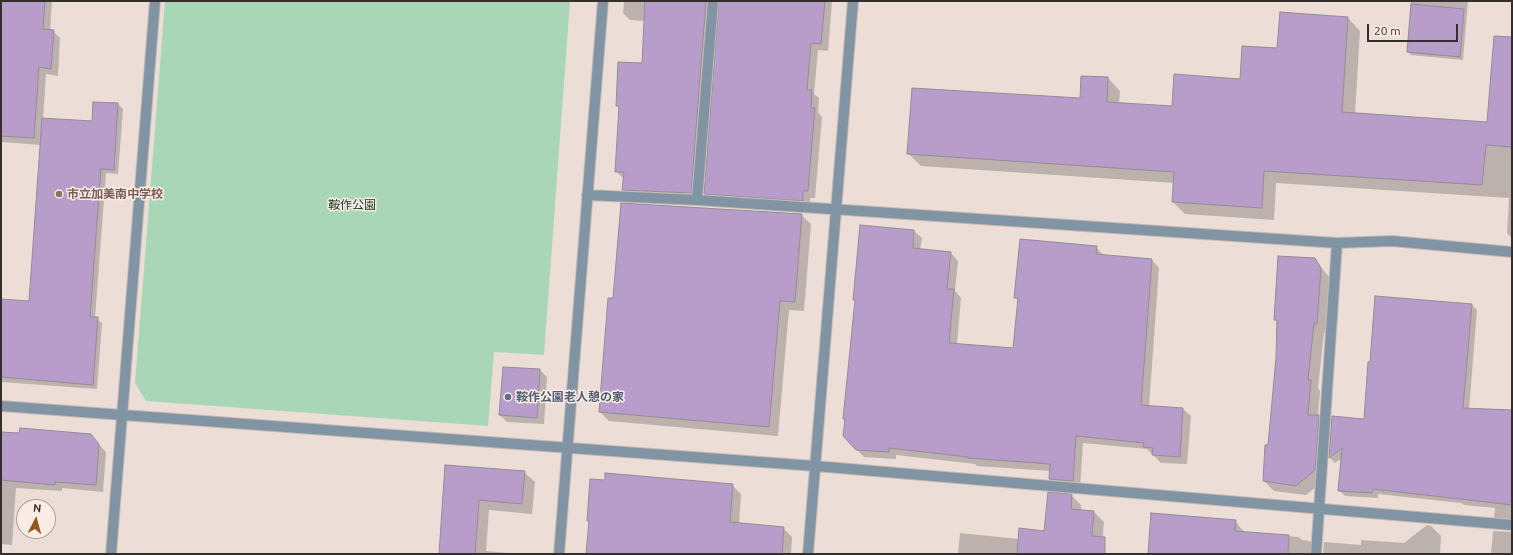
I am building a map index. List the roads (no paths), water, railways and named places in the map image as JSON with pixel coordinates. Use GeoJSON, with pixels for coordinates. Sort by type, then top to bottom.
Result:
{"type":"FeatureCollection","features":[{"type":"Feature","properties":{"kind":"street"},"geometry":{"type":"LineString","coordinates":[[111,554],[155,1]]}},
{"type":"Feature","properties":{"kind":"street"},"geometry":{"type":"LineString","coordinates":[[559,554],[566,449],[603,1]]}},
{"type":"Feature","properties":{"kind":"street"},"geometry":{"type":"LineString","coordinates":[[697,200],[712,1]]}},
{"type":"Feature","properties":{"kind":"street"},"geometry":{"type":"LineString","coordinates":[[808,554],[852,1]]}},
{"type":"Feature","properties":{"kind":"street"},"geometry":{"type":"LineString","coordinates":[[587,195],[697,200],[1337,244],[1392,241],[1512,252]]}},
{"type":"Feature","properties":{"kind":"street"},"geometry":{"type":"LineString","coordinates":[[1316,554],[1337,244]]}},
{"type":"Feature","properties":{"kind":"street"},"geometry":{"type":"LineString","coordinates":[[1,406],[566,449],[815,466],[1512,525]]}},
{"type":"Feature","properties":{"kind":"place","name":"市立加美南中学校"},"geometry":{"type":"Point","coordinates":[59,194]}},
{"type":"Feature","properties":{"kind":"place","name":"鞍作公園老人憩の家"},"geometry":{"type":"Point","coordinates":[508,397]}},
{"type":"Feature","properties":{"kind":"park label","name":"鞍作公園"},"geometry":{"type":"Point","coordinates":[352,205]}}]}
